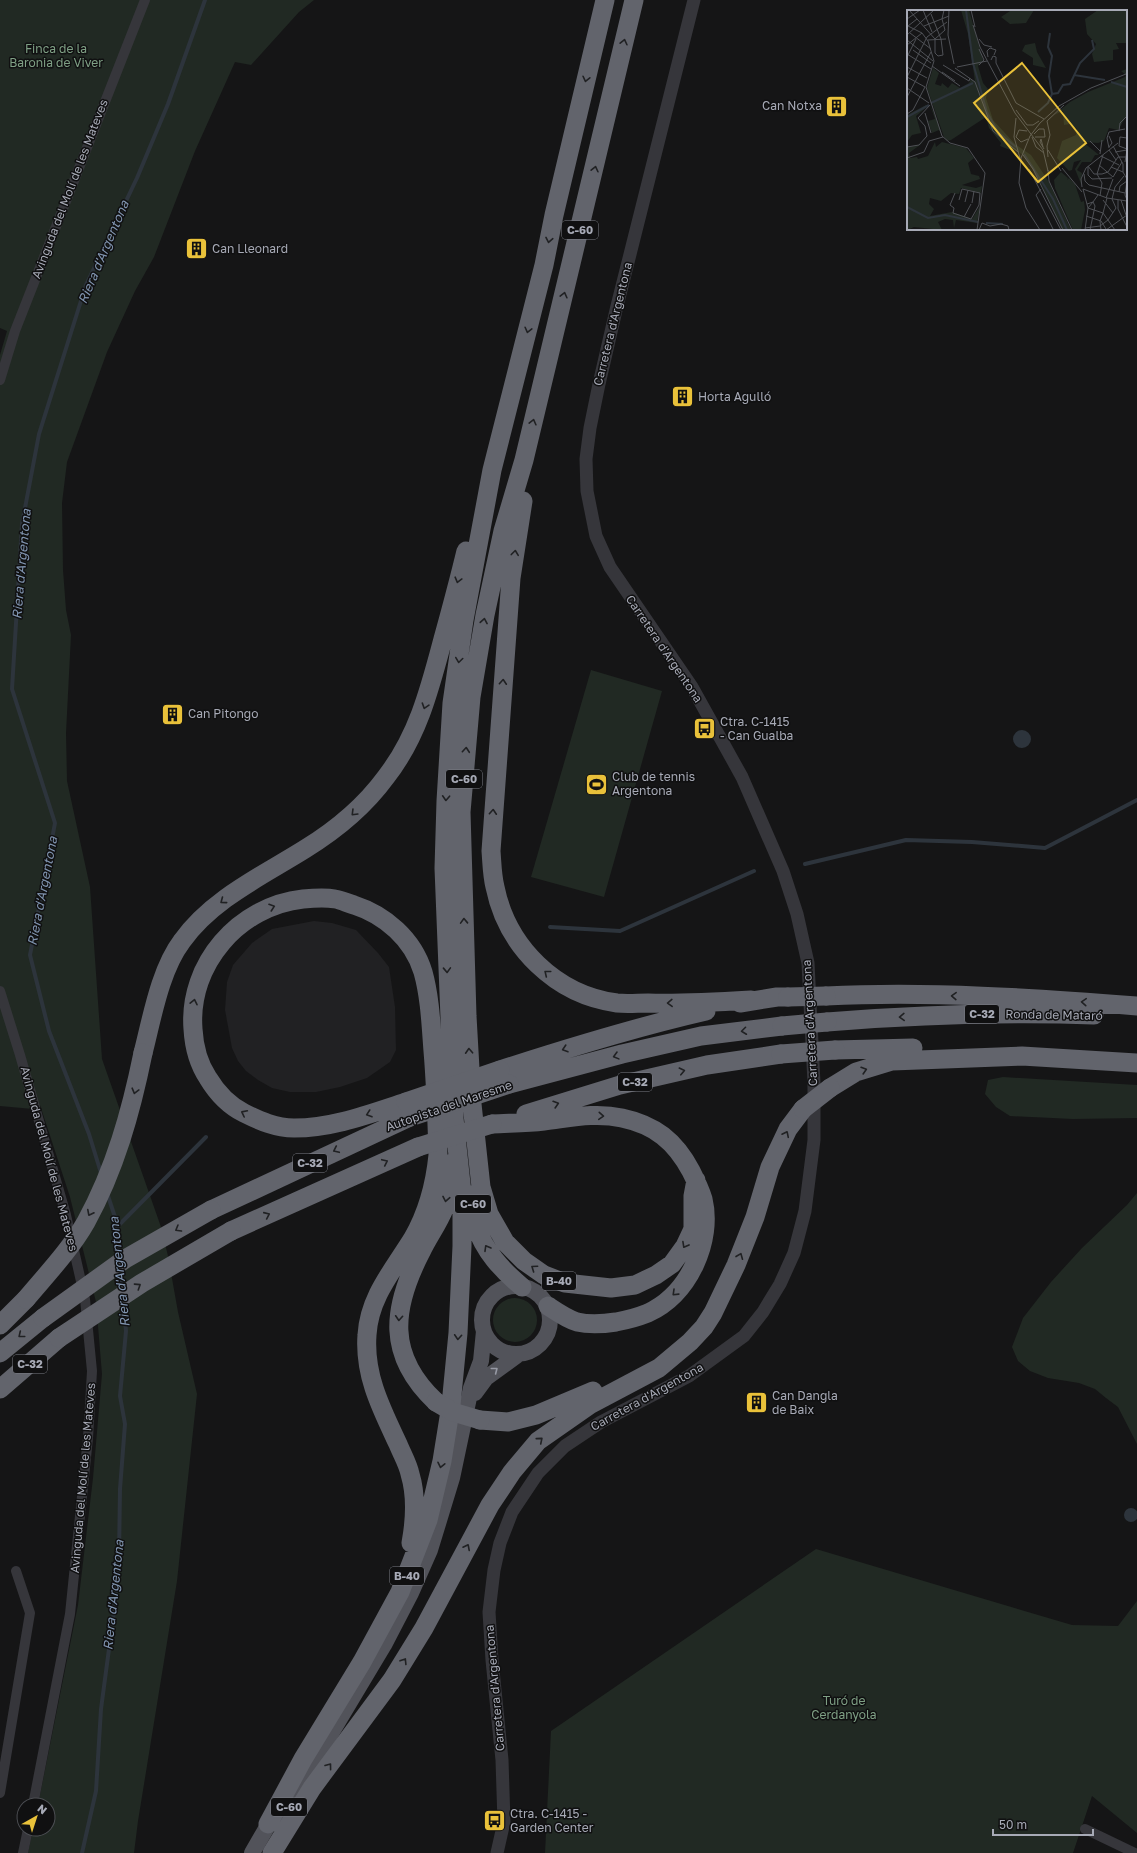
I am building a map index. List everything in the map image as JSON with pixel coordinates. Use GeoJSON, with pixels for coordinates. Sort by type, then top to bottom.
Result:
{"type":"FeatureCollection","features":[{"type":"Feature","properties":{"kind":"highway","name":"C-60"},"geometry":{"type":"LineString","coordinates":[[454,1118],[444,868],[449,731],[464,620],[492,470],[544,265],[554,215],[605,0]]}},
{"type":"Feature","properties":{"kind":"highway","name":"C-60"},"geometry":{"type":"LineString","coordinates":[[522,1287],[495,1260],[486,1246],[476,1225],[470,1185],[472,1104],[466,977],[461,812],[471,698],[485,615],[503,531],[524,460],[634,0]]}},
{"type":"Feature","properties":{"kind":"highway"},"geometry":{"type":"LineString","coordinates":[[524,460],[524,496],[511,578],[491,851],[494,886],[505,919],[523,949],[538,965],[556,980],[572,989],[592,997],[625,1003],[661,1004],[751,1000],[777,997],[933,995],[1033,998],[1137,1006]]}},
{"type":"Feature","properties":{"kind":"highway"},"geometry":{"type":"LineString","coordinates":[[0,1326],[26,1299],[64,1254],[85,1223],[102,1190],[116,1156],[136,1087],[143,1053],[161,988],[171,961],[182,941],[204,916],[240,888],[304,850],[351,816],[387,776],[412,736],[431,685],[474,515],[492,470]]}},
{"type":"Feature","properties":{"kind":"highway"},"geometry":{"type":"LineString","coordinates":[[309,1760],[312,1737],[386,1603],[409,1552],[412,1535],[415,1515],[410,1474],[370,1378],[366,1353],[367,1333],[374,1302],[381,1286],[413,1236],[433,1192],[438,1155],[432,1032],[428,995],[422,970],[412,949],[399,931],[381,916],[334,899],[310,898],[291,900],[266,908],[246,919],[226,937],[206,967],[197,986],[192,1013],[194,1041],[200,1065],[216,1092],[234,1108],[263,1123],[291,1128],[324,1127],[359,1118],[408,1110]]}},
{"type":"Feature","properties":{"kind":"highway"},"geometry":{"type":"LineString","coordinates":[[504,1077],[660,1021],[751,1000]]}},
{"type":"Feature","properties":{"kind":"highway","name":"Ronda de Mataró"},"geometry":{"type":"LineString","coordinates":[[827,1022],[884,1018],[1027,1013],[1137,1017]]}},
{"type":"Feature","properties":{"kind":"highway","name":"Autopista del Maresme"},"geometry":{"type":"LineString","coordinates":[[0,1353],[43,1318],[125,1259],[211,1210],[408,1110],[504,1077],[622,1054],[701,1036],[827,1022]]}},
{"type":"Feature","properties":{"kind":"highway","name":"C-32"},"geometry":{"type":"LineString","coordinates":[[0,1389],[59,1338],[142,1283],[231,1231],[418,1147],[620,1085],[707,1065],[781,1054],[835,1050],[1026,1044],[1137,1052]]}},
{"type":"Feature","properties":{"kind":"highway"},"geometry":{"type":"LineString","coordinates":[[272,1853],[312,1788],[392,1680],[424,1628],[490,1505],[512,1472],[538,1441],[591,1404],[659,1368],[685,1347],[704,1327],[724,1291],[756,1217],[770,1167],[788,1128],[803,1110],[830,1088],[856,1072],[892,1061],[1022,1056],[1137,1063]]}},
{"type":"Feature","properties":{"kind":"highway","name":"B-40"},"geometry":{"type":"LineString","coordinates":[[472,1104],[481,1187],[489,1214],[505,1242],[524,1261],[544,1275],[565,1284],[611,1288],[635,1285],[656,1275],[672,1264],[685,1246],[693,1229],[693,1196],[696,1180]]}},
{"type":"Feature","properties":{"kind":"highway"},"geometry":{"type":"LineString","coordinates":[[492,1124],[544,1121],[574,1116],[599,1115],[621,1118],[650,1126],[673,1143],[687,1162],[703,1199],[705,1222],[702,1247],[682,1285],[664,1303],[648,1313],[626,1320],[590,1324],[576,1322],[548,1306]]}},
{"type":"Feature","properties":{"kind":"highway"},"geometry":{"type":"LineString","coordinates":[[454,1118],[451,1177],[445,1208],[410,1275],[400,1306],[398,1322],[399,1345],[408,1366],[416,1382],[436,1402],[453,1412],[508,1422],[536,1415],[568,1403],[648,1365],[671,1349],[696,1328],[724,1291]]}},
{"type":"Feature","properties":{"kind":"highway","name":"B-40"},"geometry":{"type":"LineString","coordinates":[[268,1824],[309,1760],[400,1592],[419,1546],[433,1502],[448,1430],[458,1333],[462,1193],[454,1118]]}},
{"type":"Feature","properties":{"kind":"main road","name":"C-60"},"geometry":{"type":"LineString","coordinates":[[265,1853],[309,1760],[373,1664],[411,1593],[430,1550],[443,1511],[459,1447],[473,1416],[474,1394],[486,1378],[519,1354],[537,1348],[546,1338],[550,1324],[548,1306],[537,1293],[522,1287],[507,1287],[498,1291],[490,1298],[483,1311],[482,1321],[484,1331],[481,1361],[471,1388],[473,1416]]}},
{"type":"Feature","properties":{"kind":"main road"},"geometry":{"type":"LineString","coordinates":[[484,1331],[489,1341],[498,1349],[508,1353],[519,1354]]}},
{"type":"Feature","properties":{"kind":"main road","name":"B-40"},"geometry":{"type":"LineString","coordinates":[[252,1853],[268,1824]]}},
{"type":"Feature","properties":{"kind":"street","name":"Avinguda del Molí de les Mateves"},"geometry":{"type":"LineString","coordinates":[[0,380],[15,331],[146,0]]}},
{"type":"Feature","properties":{"kind":"street","name":"Carretera d'Argentona"},"geometry":{"type":"LineString","coordinates":[[498,1853],[504,1822],[502,1760],[492,1660],[489,1612],[495,1563],[500,1543],[512,1512],[538,1473],[565,1446],[601,1422],[689,1376],[744,1336],[764,1312],[780,1284],[794,1253],[805,1211],[814,1140],[814,1083],[808,963],[797,914],[783,871],[742,777],[692,687],[610,567],[596,536],[587,491],[586,459],[598,384],[694,0]]}},
{"type":"Feature","properties":{"kind":"street","name":"Avinguda del Molí de les Mateves"},"geometry":{"type":"LineString","coordinates":[[0,991],[66,1215],[85,1299],[92,1371],[88,1438],[70,1614],[35,1797]]}},
{"type":"Feature","properties":{"kind":"street"},"geometry":{"type":"LineString","coordinates":[[0,1793],[30,1613],[16,1571]]}},
{"type":"Feature","properties":{"kind":"street"},"geometry":{"type":"LineString","coordinates":[[1085,1829],[1135,1853]]}},
{"type":"Feature","properties":{"kind":"street"},"geometry":{"type":"LineString","coordinates":[[23,1853],[26,1837]]}},
{"type":"Feature","properties":{"kind":"shaded area"},"geometry":{"type":"Polygon","coordinates":[[[1022,730],[1028,733],[1031,739],[1028,745],[1022,748],[1016,745],[1013,739],[1016,733],[1022,730]]]}},
{"type":"Feature","properties":{"kind":"shaded area"},"geometry":{"type":"Polygon","coordinates":[[[314,921],[332,923],[356,930],[389,967],[395,1007],[396,1050],[390,1062],[367,1078],[340,1087],[316,1092],[290,1092],[272,1088],[258,1080],[246,1071],[238,1061],[232,1048],[225,1010],[227,982],[233,965],[252,943],[272,929],[314,921]]]}},
{"type":"Feature","properties":{"kind":"shaded area"},"geometry":{"type":"Polygon","coordinates":[[[1131,1508],[1136,1510],[1138,1515],[1136,1520],[1131,1522],[1126,1520],[1124,1515],[1126,1510],[1131,1508]]]}},
{"type":"Feature","properties":{"kind":"green space","name":"Finca de la Baronia de Viver"},"geometry":{"type":"Polygon","coordinates":[[[0,0],[314,0],[299,12],[251,65],[235,62],[195,151],[154,257],[135,291],[107,352],[67,462],[62,503],[63,570],[66,610],[71,635],[66,733],[67,781],[90,887],[102,1059],[161,1227],[178,1312],[197,1394],[177,1581],[134,1853],[28,1853],[31,1837],[56,1837],[56,1797],[40,1797],[78,1605],[93,1478],[102,1374],[96,1302],[70,1197],[40,1105],[33,1109],[0,1106],[0,355],[7,331],[0,328],[0,0]]]}},
{"type":"Feature","properties":{"kind":"green space","name":"Club de tennis Argentona"},"geometry":{"type":"Polygon","coordinates":[[[591,670],[662,691],[604,897],[531,877],[591,670]]]}},
{"type":"Feature","properties":{"kind":"green space"},"geometry":{"type":"Polygon","coordinates":[[[1003,1077],[1137,1085],[1137,1118],[1073,1119],[1010,1116],[996,1107],[985,1094],[988,1080],[1003,1077]]]}},
{"type":"Feature","properties":{"kind":"green space"},"geometry":{"type":"Polygon","coordinates":[[[1137,1193],[1137,1444],[1118,1407],[1095,1389],[1079,1383],[1048,1378],[1030,1371],[1018,1361],[1012,1347],[1023,1318],[1051,1282],[1082,1248],[1127,1205],[1137,1193]]]}},
{"type":"Feature","properties":{"kind":"green space"},"geometry":{"type":"Polygon","coordinates":[[[515,1298],[527,1302],[533,1308],[537,1320],[533,1332],[527,1338],[515,1342],[503,1338],[497,1332],[493,1320],[497,1308],[503,1302],[515,1298]]]}},
{"type":"Feature","properties":{"kind":"green space","name":"Turó de Cerdanyola"},"geometry":{"type":"Polygon","coordinates":[[[816,1549],[1072,1625],[1118,1626],[1137,1601],[1137,1833],[1092,1796],[1073,1853],[545,1853],[551,1731],[816,1549]]]}},
{"type":"Feature","properties":{"kind":"waterway","name":"Riera d'Argentona"},"geometry":{"type":"LineString","coordinates":[[101,1173],[89,1134],[49,1031],[30,955],[55,823],[12,689],[22,524],[39,434],[86,285],[137,178],[168,104],[205,0]]}},
{"type":"Feature","properties":{"kind":"waterway"},"geometry":{"type":"LineString","coordinates":[[805,864],[906,840],[972,842],[1045,848],[1137,800]]}},
{"type":"Feature","properties":{"kind":"waterway"},"geometry":{"type":"LineString","coordinates":[[550,927],[620,931],[754,871]]}},
{"type":"Feature","properties":{"kind":"waterway"},"geometry":{"type":"LineString","coordinates":[[116,1228],[206,1137]]}},
{"type":"Feature","properties":{"kind":"waterway","name":"Riera d'Argentona"},"geometry":{"type":"LineString","coordinates":[[107,1193],[115,1217],[119,1257]]}},
{"type":"Feature","properties":{"kind":"waterway","name":"Riera d'Argentona"},"geometry":{"type":"LineString","coordinates":[[120,1270],[122,1289]]}},
{"type":"Feature","properties":{"kind":"waterway","name":"Riera d'Argentona"},"geometry":{"type":"LineString","coordinates":[[82,1853],[96,1791],[101,1709],[113,1619],[119,1557],[120,1489],[125,1424],[120,1396],[126,1331],[123,1302]]}},
{"type":"Feature","properties":{"kind":"place","name":"Can Notxa"},"geometry":{"type":"Point","coordinates":[837,106]}},
{"type":"Feature","properties":{"kind":"place","name":"Can Lleonard"},"geometry":{"type":"Point","coordinates":[197,249]}},
{"type":"Feature","properties":{"kind":"place","name":"Horta Agulló"},"geometry":{"type":"Point","coordinates":[682,397]}},
{"type":"Feature","properties":{"kind":"place","name":"Can Pitongo"},"geometry":{"type":"Point","coordinates":[173,714]}},
{"type":"Feature","properties":{"kind":"place","name":"Ctra. C-1415 - Can Gualba"},"geometry":{"type":"Point","coordinates":[704,729]}},
{"type":"Feature","properties":{"kind":"place","name":"Club de tennis Argentona"},"geometry":{"type":"Point","coordinates":[597,784]}},
{"type":"Feature","properties":{"kind":"place","name":"Can Dangla de Baix"},"geometry":{"type":"Point","coordinates":[757,1403]}},
{"type":"Feature","properties":{"kind":"place","name":"Ctra. C-1415 - Garden Center"},"geometry":{"type":"Point","coordinates":[494,1821]}}]}
